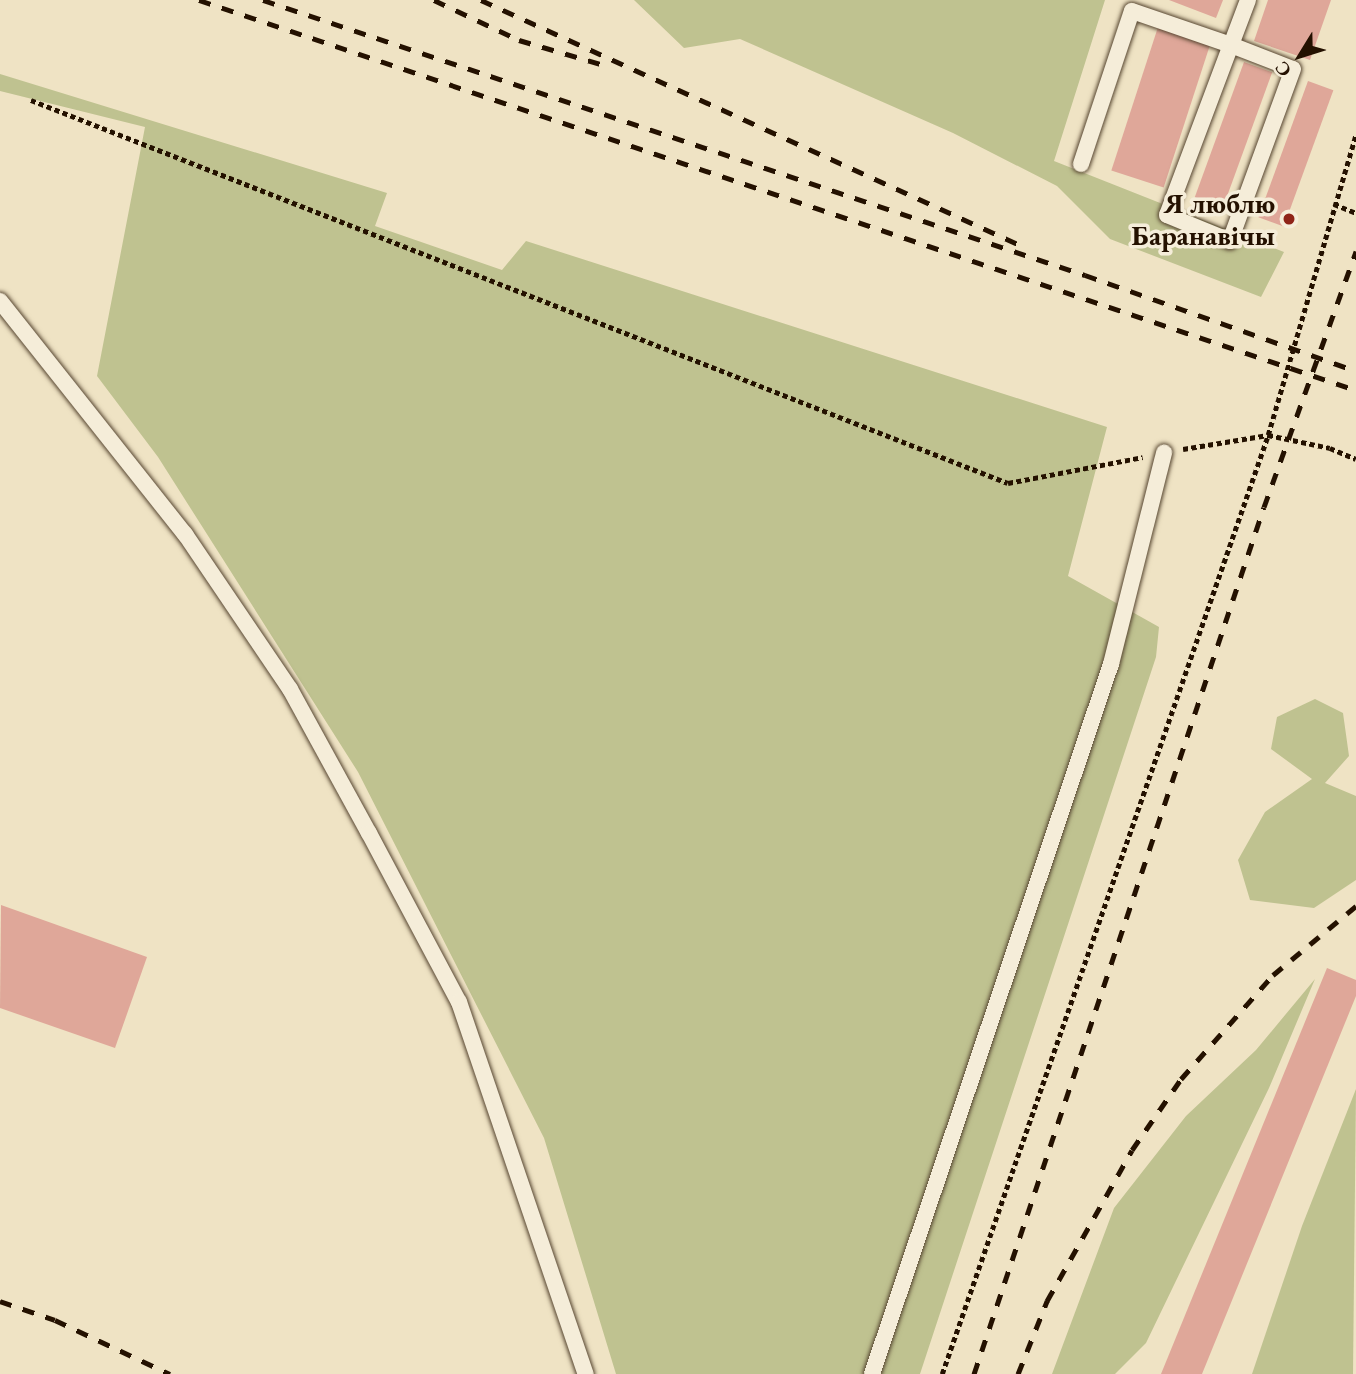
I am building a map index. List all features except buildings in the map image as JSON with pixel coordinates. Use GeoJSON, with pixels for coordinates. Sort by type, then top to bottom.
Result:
{"type":"FeatureCollection","features":[{"type":"Feature","properties":{"kind":"lane"},"geometry":{"type":"LineString","coordinates":[[1081,164],[1133,5],[1231,45],[1293,69],[1230,242],[1167,215],[1231,45],[1248,0]]}},
{"type":"Feature","properties":{"kind":"lane"},"geometry":{"type":"LineString","coordinates":[[0,301],[185,534],[290,689],[369,833],[459,1002],[586,1374]]}},
{"type":"Feature","properties":{"kind":"lane"},"geometry":{"type":"LineString","coordinates":[[872,1374],[1111,664],[1164,453]]}},
{"type":"Feature","properties":{"kind":"path"},"geometry":{"type":"LineString","coordinates":[[31,100],[1008,483],[1268,435],[1330,447],[1356,459]]}},
{"type":"Feature","properties":{"kind":"path"},"geometry":{"type":"LineString","coordinates":[[942,1374],[1268,435],[1356,135]]}},
{"type":"Feature","properties":{"kind":"path"},"geometry":{"type":"LineString","coordinates":[[1334,204],[1356,213]]}},
{"type":"Feature","properties":{"kind":"green space"},"geometry":{"type":"Polygon","coordinates":[[[634,0],[1105,0],[1054,161],[1284,252],[1261,297],[1110,239],[1057,186],[953,133],[740,39],[684,48],[634,0]]]}},
{"type":"Feature","properties":{"kind":"green space"},"geometry":{"type":"Polygon","coordinates":[[[0,74],[387,193],[375,226],[502,270],[526,241],[1107,427],[1068,576],[1159,627],[1156,657],[920,1374],[616,1374],[544,1138],[358,772],[158,457],[97,376],[145,127],[0,91],[0,74]]]}},
{"type":"Feature","properties":{"kind":"green space"},"geometry":{"type":"Polygon","coordinates":[[[1315,699],[1343,713],[1349,756],[1325,783],[1356,796],[1356,880],[1314,908],[1250,900],[1238,860],[1265,812],[1312,779],[1271,749],[1277,717],[1315,699]]]}},
{"type":"Feature","properties":{"kind":"green space"},"geometry":{"type":"Polygon","coordinates":[[[1315,979],[1269,1088],[1146,1343],[1115,1374],[1052,1374],[1114,1208],[1186,1116],[1256,1050],[1315,979]]]}},
{"type":"Feature","properties":{"kind":"green space"},"geometry":{"type":"Polygon","coordinates":[[[1356,1089],[1353,1374],[1252,1374],[1302,1226],[1356,1089]]]}},
{"type":"Feature","properties":{"kind":"railway"},"geometry":{"type":"LineString","coordinates":[[199,0],[1356,390]]}},
{"type":"Feature","properties":{"kind":"railway"},"geometry":{"type":"LineString","coordinates":[[263,0],[1085,275],[1356,371]]}},
{"type":"Feature","properties":{"kind":"railway"},"geometry":{"type":"LineString","coordinates":[[434,0],[519,40],[604,65]]}},
{"type":"Feature","properties":{"kind":"railway"},"geometry":{"type":"LineString","coordinates":[[481,0],[1020,245]]}},
{"type":"Feature","properties":{"kind":"railway"},"geometry":{"type":"LineString","coordinates":[[974,1374],[1264,507],[1356,251]]}},
{"type":"Feature","properties":{"kind":"railway"},"geometry":{"type":"LineString","coordinates":[[1018,1374],[1047,1301],[1132,1150],[1181,1079],[1273,975],[1356,906]]}},
{"type":"Feature","properties":{"kind":"railway"},"geometry":{"type":"LineString","coordinates":[[0,1301],[55,1320],[170,1374]]}},
{"type":"Feature","properties":{"kind":"place","name":"Я люблю Баранавічы"},"geometry":{"type":"Point","coordinates":[1289,219]}}]}
